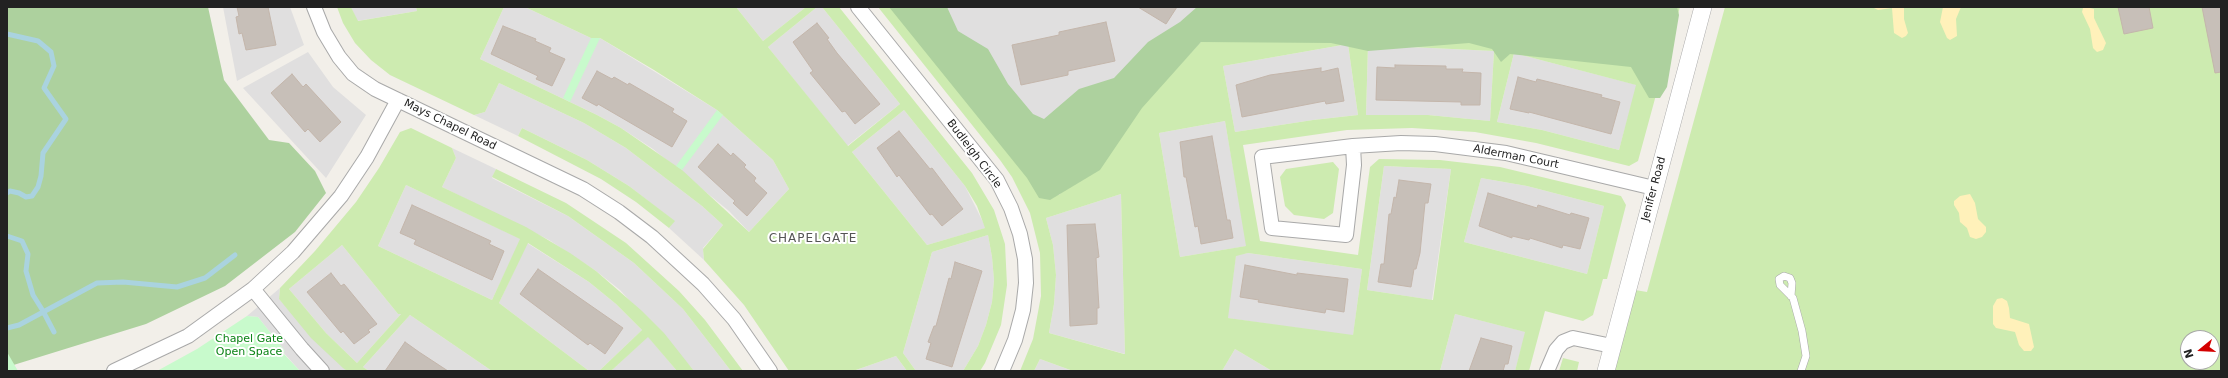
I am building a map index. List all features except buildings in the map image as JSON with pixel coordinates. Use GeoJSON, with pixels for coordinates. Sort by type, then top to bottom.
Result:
{"type":"FeatureCollection","features":[{"type":"Feature","properties":{"kind":"street"},"geometry":{"type":"LineString","coordinates":[[314,7],[324,32],[339,57],[353,74],[375,90],[398,100]]}},
{"type":"Feature","properties":{"kind":"street","name":"Budleigh Circle"},"geometry":{"type":"LineString","coordinates":[[858,7],[997,180],[1011,208],[1020,234],[1025,258],[1026,283],[1023,310],[1015,340],[1002,371]]}},
{"type":"Feature","properties":{"kind":"street","name":"Jenifer Road"},"geometry":{"type":"LineString","coordinates":[[1606,371],[1703,7]]}},
{"type":"Feature","properties":{"kind":"street","name":"Mays Chapel Road"},"geometry":{"type":"LineString","coordinates":[[114,371],[188,336],[253,289],[293,252],[341,196],[367,157],[398,100],[583,189],[620,212],[667,250],[703,284],[734,318],[770,371]]}},
{"type":"Feature","properties":{"kind":"street","name":"Alderman Court"},"geometry":{"type":"LineString","coordinates":[[1353,146],[1354,165],[1346,235],[1272,228],[1262,157],[1353,146],[1408,143],[1490,151],[1654,188]]}},
{"type":"Feature","properties":{"kind":"street"},"geometry":{"type":"LineString","coordinates":[[253,289],[322,371]]}},
{"type":"Feature","properties":{"kind":"street"},"geometry":{"type":"LineString","coordinates":[[1547,371],[1556,350],[1563,342],[1573,338],[1612,346]]}},
{"type":"Feature","properties":{"kind":"lane"},"geometry":{"type":"LineString","coordinates":[[1791,296],[1798,310],[1806,356],[1801,371]]}},
{"type":"Feature","properties":{"kind":"shaded area"},"geometry":{"type":"Polygon","coordinates":[[[223,7],[290,7],[304,45],[237,81],[223,7]]]}},
{"type":"Feature","properties":{"kind":"shaded area"},"geometry":{"type":"Polygon","coordinates":[[[351,7],[416,7],[417,11],[357,21],[351,7]]]}},
{"type":"Feature","properties":{"kind":"shaded area","name":"CHAPELGATE"},"geometry":{"type":"Polygon","coordinates":[[[504,7],[525,7],[591,38],[600,38],[717,110],[773,160],[789,189],[749,232],[729,211],[653,149],[621,128],[480,59],[504,7]]]}},
{"type":"Feature","properties":{"kind":"shaded area"},"geometry":{"type":"Polygon","coordinates":[[[736,7],[806,7],[763,41],[736,7]]]}},
{"type":"Feature","properties":{"kind":"shaded area"},"geometry":{"type":"Polygon","coordinates":[[[817,7],[822,7],[900,104],[847,146],[768,47],[817,7]]]}},
{"type":"Feature","properties":{"kind":"shaded area"},"geometry":{"type":"Polygon","coordinates":[[[906,7],[1242,7],[1224,17],[1059,195],[906,7]]]}},
{"type":"Feature","properties":{"kind":"shaded area"},"geometry":{"type":"Polygon","coordinates":[[[1348,44],[1358,115],[1313,120],[1235,132],[1223,66],[1348,44]]]}},
{"type":"Feature","properties":{"kind":"shaded area"},"geometry":{"type":"Polygon","coordinates":[[[1368,45],[1494,51],[1490,121],[1428,115],[1366,115],[1368,45]]]}},
{"type":"Feature","properties":{"kind":"shaded area"},"geometry":{"type":"Polygon","coordinates":[[[308,52],[333,87],[366,115],[326,178],[243,88],[308,52]]]}},
{"type":"Feature","properties":{"kind":"shaded area"},"geometry":{"type":"Polygon","coordinates":[[[1514,53],[1637,85],[1619,150],[1542,130],[1497,122],[1514,53]]]}},
{"type":"Feature","properties":{"kind":"shaded area"},"geometry":{"type":"Polygon","coordinates":[[[499,83],[584,123],[626,148],[702,206],[723,225],[703,248],[704,260],[669,228],[674,221],[629,186],[587,160],[522,128],[518,136],[474,115],[485,112],[499,83]]]}},
{"type":"Feature","properties":{"kind":"shaded area"},"geometry":{"type":"Polygon","coordinates":[[[904,110],[965,186],[986,228],[927,245],[852,152],[904,110]]]}},
{"type":"Feature","properties":{"kind":"shaded area"},"geometry":{"type":"Polygon","coordinates":[[[1225,121],[1247,246],[1180,257],[1159,133],[1225,121]]]}},
{"type":"Feature","properties":{"kind":"shaded area"},"geometry":{"type":"Polygon","coordinates":[[[452,148],[496,169],[492,178],[568,216],[634,263],[683,309],[731,371],[694,371],[620,290],[596,271],[549,240],[442,187],[456,158],[452,148]]]}},
{"type":"Feature","properties":{"kind":"shaded area"},"geometry":{"type":"Polygon","coordinates":[[[1384,166],[1451,169],[1432,300],[1367,290],[1384,166]]]}},
{"type":"Feature","properties":{"kind":"shaded area"},"geometry":{"type":"Polygon","coordinates":[[[1481,178],[1527,186],[1604,206],[1587,274],[1464,242],[1481,178]]]}},
{"type":"Feature","properties":{"kind":"shaded area"},"geometry":{"type":"Polygon","coordinates":[[[406,185],[521,239],[492,300],[378,246],[406,185]]]}},
{"type":"Feature","properties":{"kind":"shaded area"},"geometry":{"type":"Polygon","coordinates":[[[1121,194],[1125,354],[1049,333],[1054,304],[1056,275],[1053,245],[1046,218],[1121,194]]]}},
{"type":"Feature","properties":{"kind":"shaded area"},"geometry":{"type":"Polygon","coordinates":[[[988,235],[994,280],[992,302],[986,325],[978,346],[963,371],[916,371],[903,353],[932,252],[988,235]]]}},
{"type":"Feature","properties":{"kind":"shaded area"},"geometry":{"type":"Polygon","coordinates":[[[527,243],[589,282],[616,304],[642,330],[599,371],[589,371],[499,303],[527,243]]]}},
{"type":"Feature","properties":{"kind":"shaded area"},"geometry":{"type":"Polygon","coordinates":[[[342,245],[398,314],[401,314],[357,363],[326,333],[289,289],[342,245]]]}},
{"type":"Feature","properties":{"kind":"shaded area"},"geometry":{"type":"Polygon","coordinates":[[[1248,253],[1362,269],[1353,336],[1227,318],[1236,255],[1248,253]]]}},
{"type":"Feature","properties":{"kind":"shaded area"},"geometry":{"type":"Polygon","coordinates":[[[280,288],[279,299],[347,371],[300,371],[283,352],[285,351],[258,317],[247,316],[280,288]]]}},
{"type":"Feature","properties":{"kind":"shaded area"},"geometry":{"type":"Polygon","coordinates":[[[1455,314],[1526,332],[1515,371],[1440,371],[1455,314]]]}},
{"type":"Feature","properties":{"kind":"shaded area"},"geometry":{"type":"Polygon","coordinates":[[[410,315],[492,371],[369,371],[363,367],[410,315]]]}},
{"type":"Feature","properties":{"kind":"shaded area"},"geometry":{"type":"Polygon","coordinates":[[[648,336],[677,371],[611,371],[648,336]]]}},
{"type":"Feature","properties":{"kind":"shaded area"},"geometry":{"type":"Polygon","coordinates":[[[1235,349],[1272,371],[1222,371],[1235,349]]]}},
{"type":"Feature","properties":{"kind":"shaded area"},"geometry":{"type":"Polygon","coordinates":[[[896,356],[907,371],[853,371],[896,356]]]}},
{"type":"Feature","properties":{"kind":"shaded area"},"geometry":{"type":"Polygon","coordinates":[[[1040,359],[1073,371],[1034,371],[1040,359]]]}},
{"type":"Feature","properties":{"kind":"green space"},"geometry":{"type":"Polygon","coordinates":[[[7,7],[208,7],[224,80],[269,140],[289,143],[315,171],[326,193],[295,232],[225,286],[146,324],[7,367],[7,7]]]}},
{"type":"Feature","properties":{"kind":"green space"},"geometry":{"type":"Polygon","coordinates":[[[337,7],[351,7],[358,21],[417,11],[416,7],[504,7],[480,59],[621,128],[682,170],[749,232],[789,189],[773,160],[717,110],[654,70],[600,38],[591,38],[525,7],[736,7],[763,41],[806,7],[817,7],[768,47],[848,146],[900,104],[822,7],[839,7],[972,173],[994,210],[1005,244],[1007,285],[1001,325],[985,363],[980,371],[963,371],[978,346],[986,325],[992,302],[994,280],[988,235],[932,252],[903,353],[916,371],[907,371],[896,356],[853,371],[789,371],[744,305],[704,260],[703,249],[723,225],[702,206],[626,148],[584,123],[499,83],[485,112],[474,115],[390,75],[371,60],[355,43],[343,23],[337,7]],[[904,110],[852,152],[927,245],[985,228],[977,206],[965,186],[904,110]]]}},
{"type":"Feature","properties":{"kind":"green space"},"geometry":{"type":"Polygon","coordinates":[[[878,7],[906,7],[1059,195],[1224,17],[1242,7],[1680,7],[1638,161],[1629,166],[1536,143],[1475,132],[1412,128],[1347,130],[1243,145],[1260,241],[1358,255],[1370,167],[1379,159],[1440,160],[1500,167],[1621,196],[1626,205],[1607,279],[1603,279],[1593,315],[1583,321],[1545,311],[1529,371],[1515,371],[1525,332],[1455,314],[1440,371],[1272,371],[1235,349],[1222,371],[1073,371],[1040,359],[1034,371],[1020,371],[1033,339],[1041,296],[1040,253],[1030,213],[1012,177],[878,7]],[[1348,44],[1223,66],[1235,132],[1313,120],[1358,115],[1348,44]],[[1368,45],[1366,115],[1428,115],[1490,121],[1494,51],[1368,45]],[[1514,53],[1497,122],[1542,130],[1619,150],[1636,85],[1514,53]],[[1225,121],[1159,133],[1180,257],[1246,246],[1225,121]],[[1384,166],[1367,290],[1433,300],[1451,169],[1384,166]],[[1481,178],[1464,242],[1587,274],[1604,206],[1527,186],[1481,178]],[[1121,194],[1046,218],[1053,245],[1056,275],[1054,304],[1049,333],[1125,354],[1121,194]],[[1248,253],[1236,256],[1228,318],[1353,335],[1362,269],[1248,253]]]}},
{"type":"Feature","properties":{"kind":"green space"},"geometry":{"type":"Polygon","coordinates":[[[889,7],[947,7],[958,31],[988,49],[1008,84],[1033,114],[1044,119],[1079,89],[1114,78],[1148,42],[1180,22],[1197,7],[1677,7],[1679,15],[1667,87],[1660,98],[1649,98],[1631,67],[1510,54],[1501,62],[1492,49],[1469,43],[1368,51],[1331,43],[1201,42],[1142,108],[1100,170],[1050,200],[1039,198],[1027,178],[889,7]]]}},
{"type":"Feature","properties":{"kind":"green space"},"geometry":{"type":"Polygon","coordinates":[[[1725,7],[2221,7],[2221,371],[1613,371],[1635,290],[1647,292],[1725,7]]]}},
{"type":"Feature","properties":{"kind":"green space"},"geometry":{"type":"Polygon","coordinates":[[[591,38],[600,38],[570,102],[563,98],[591,38]]]}},
{"type":"Feature","properties":{"kind":"green space"},"geometry":{"type":"Polygon","coordinates":[[[717,110],[723,115],[682,170],[676,166],[717,110]]]}},
{"type":"Feature","properties":{"kind":"green space","name":"Chapel Gate Open Space"},"geometry":{"type":"Polygon","coordinates":[[[411,128],[452,148],[456,158],[442,187],[526,227],[570,253],[596,271],[642,311],[664,333],[694,371],[677,371],[648,337],[611,371],[599,371],[642,330],[616,304],[589,282],[528,243],[499,303],[589,371],[492,371],[410,315],[363,367],[369,371],[347,371],[343,368],[311,338],[279,299],[280,288],[315,251],[356,202],[379,168],[400,132],[411,128]],[[406,185],[378,246],[492,300],[520,239],[406,185]],[[342,245],[289,289],[326,333],[357,363],[401,314],[398,314],[342,245]]]}},
{"type":"Feature","properties":{"kind":"green space"},"geometry":{"type":"Polygon","coordinates":[[[522,128],[587,160],[629,186],[675,221],[669,228],[636,202],[601,179],[518,136],[522,128]]]}},
{"type":"Feature","properties":{"kind":"green space"},"geometry":{"type":"Polygon","coordinates":[[[1333,162],[1339,169],[1333,213],[1324,219],[1294,215],[1285,206],[1280,177],[1286,169],[1333,162]]]}},
{"type":"Feature","properties":{"kind":"green space"},"geometry":{"type":"Polygon","coordinates":[[[496,169],[566,203],[626,243],[679,291],[705,320],[743,371],[731,371],[683,309],[634,263],[568,216],[492,177],[496,169]]]}},
{"type":"Feature","properties":{"kind":"green space","name":"Chapel Gate Open Space"},"geometry":{"type":"Polygon","coordinates":[[[247,316],[258,317],[285,351],[283,353],[300,371],[157,371],[197,349],[247,316]]]}},
{"type":"Feature","properties":{"kind":"green space"},"geometry":{"type":"Polygon","coordinates":[[[7,352],[18,371],[7,371],[7,352]]]}},
{"type":"Feature","properties":{"kind":"green space"},"geometry":{"type":"Polygon","coordinates":[[[1563,358],[1579,362],[1577,371],[1559,371],[1563,358]]]}},
{"type":"Feature","properties":{"kind":"sand"},"geometry":{"type":"Polygon","coordinates":[[[1872,7],[1904,7],[1904,19],[1908,33],[1906,36],[1902,38],[1894,33],[1892,8],[1878,10],[1872,7]]]}},
{"type":"Feature","properties":{"kind":"sand"},"geometry":{"type":"Polygon","coordinates":[[[1943,7],[1961,7],[1956,19],[1957,36],[1950,40],[1947,38],[1940,22],[1943,7]]]}},
{"type":"Feature","properties":{"kind":"sand"},"geometry":{"type":"Polygon","coordinates":[[[2086,7],[2094,9],[2094,18],[2106,43],[2103,50],[2097,52],[2093,48],[2090,29],[2082,12],[2083,8],[2086,7]]]}},
{"type":"Feature","properties":{"kind":"sand"},"geometry":{"type":"Polygon","coordinates":[[[1970,194],[1975,203],[1978,219],[1986,227],[1986,232],[1982,237],[1976,239],[1970,237],[1967,228],[1960,222],[1959,213],[1954,205],[1954,201],[1960,196],[1970,194]]]}},
{"type":"Feature","properties":{"kind":"sand"},"geometry":{"type":"Polygon","coordinates":[[[2002,298],[2007,301],[2010,318],[2029,324],[2034,347],[2031,351],[2024,351],[2019,345],[2015,332],[1996,328],[1993,324],[1993,306],[1997,299],[2002,298]]]}},
{"type":"Feature","properties":{"kind":"waterway"},"geometry":{"type":"LineString","coordinates":[[7,34],[38,41],[51,52],[54,66],[44,88],[66,119],[43,153],[41,176],[38,187],[32,196],[26,197],[19,193],[10,191],[7,193]]}},
{"type":"Feature","properties":{"kind":"waterway"},"geometry":{"type":"LineString","coordinates":[[7,236],[22,241],[28,254],[26,271],[33,295],[54,332]]}},
{"type":"Feature","properties":{"kind":"waterway"},"geometry":{"type":"LineString","coordinates":[[7,328],[19,325],[97,283],[123,282],[177,287],[205,278],[235,255]]}},
{"type":"Feature","properties":{"kind":"district","name":"CHAPELGATE"},"geometry":{"type":"Point","coordinates":[813,239]}}]}
